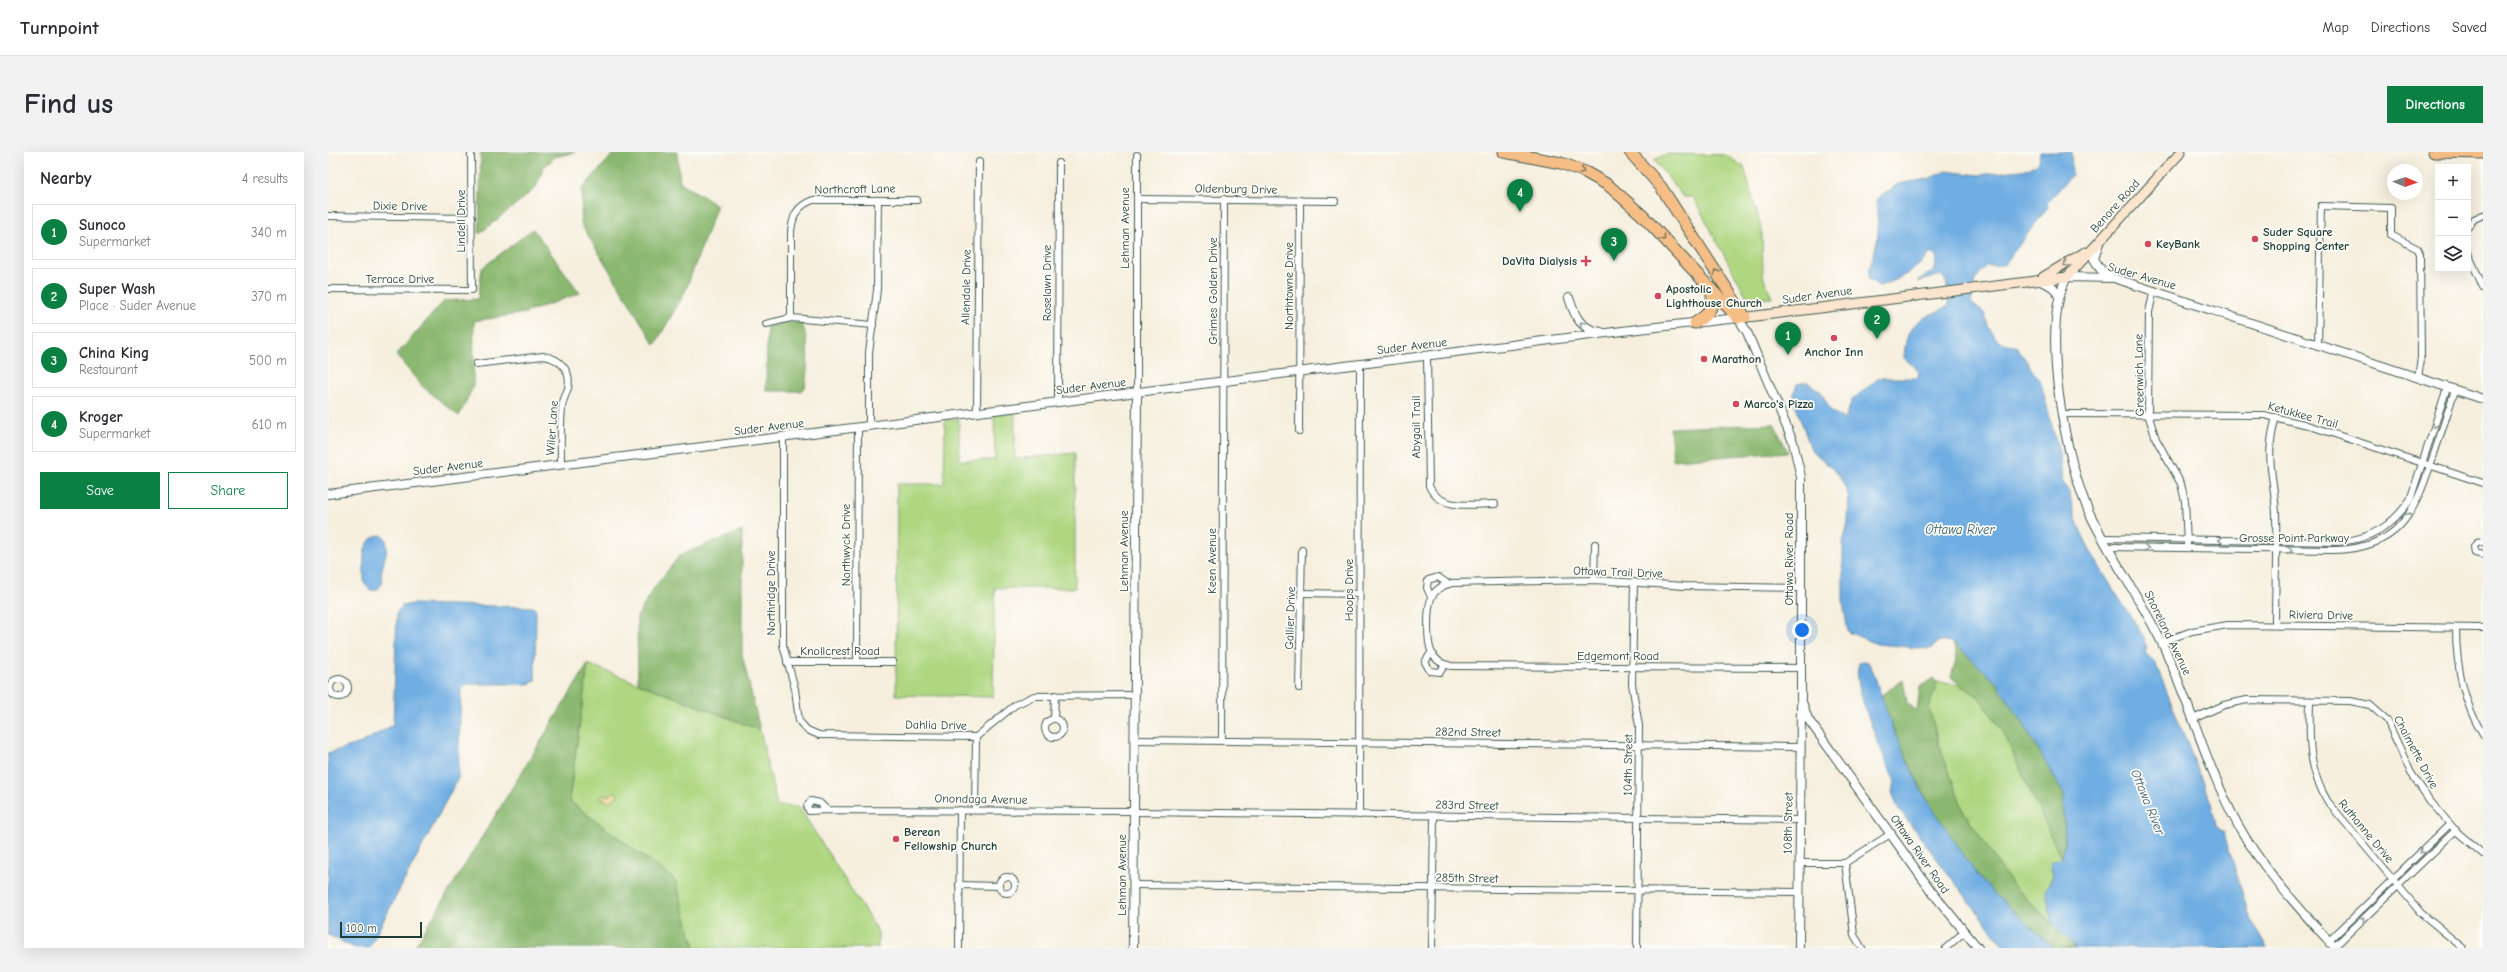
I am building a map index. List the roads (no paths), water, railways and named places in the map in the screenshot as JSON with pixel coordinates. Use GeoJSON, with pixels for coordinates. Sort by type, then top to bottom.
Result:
{"type":"FeatureCollection","features":[{"type":"Feature","properties":{"kind":"highway"},"geometry":{"type":"LineString","coordinates":[[1504,152],[1561,163],[1585,172],[1608,185],[1642,215],[1711,290],[1741,317]]}},
{"type":"Feature","properties":{"kind":"highway"},"geometry":{"type":"LineString","coordinates":[[1630,152],[1639,160],[1661,187],[1741,317]]}},
{"type":"Feature","properties":{"kind":"highway"},"geometry":{"type":"LineString","coordinates":[[2434,152],[2483,153]]}},
{"type":"Feature","properties":{"kind":"highway"},"geometry":{"type":"LineString","coordinates":[[1695,323],[1710,311],[1713,301],[1711,290]]}},
{"type":"Feature","properties":{"kind":"main road","name":"Benore Road"},"geometry":{"type":"LineString","coordinates":[[2067,277],[2181,152]]}},
{"type":"Feature","properties":{"kind":"main road"},"geometry":{"type":"LineString","coordinates":[[2038,280],[2093,247]]}},
{"type":"Feature","properties":{"kind":"main road","name":"Suder Avenue"},"geometry":{"type":"LineString","coordinates":[[1741,317],[1940,291],[2067,277]]}},
{"type":"Feature","properties":{"kind":"street","name":"Lindell Drive"},"geometry":{"type":"LineString","coordinates":[[471,152],[472,290]]}},
{"type":"Feature","properties":{"kind":"street","name":"Lehman Avenue"},"geometry":{"type":"LineString","coordinates":[[1134,948],[1137,155]]}},
{"type":"Feature","properties":{"kind":"street","name":"Allendale Drive"},"geometry":{"type":"LineString","coordinates":[[977,413],[979,162]]}},
{"type":"Feature","properties":{"kind":"street","name":"Roselawn Drive"},"geometry":{"type":"LineString","coordinates":[[1058,402],[1059,163]]}},
{"type":"Feature","properties":{"kind":"street","name":"Oldenburg Drive"},"geometry":{"type":"LineString","coordinates":[[1137,198],[1335,201]]}},
{"type":"Feature","properties":{"kind":"street","name":"Northcroft Lane"},"geometry":{"type":"LineString","coordinates":[[791,318],[792,218],[804,203],[813,200],[917,200]]}},
{"type":"Feature","properties":{"kind":"street"},"geometry":{"type":"LineString","coordinates":[[869,426],[869,353],[877,290],[878,200]]}},
{"type":"Feature","properties":{"kind":"street","name":"Grimes Golden Drive"},"geometry":{"type":"LineString","coordinates":[[1224,200],[1224,382]]}},
{"type":"Feature","properties":{"kind":"street","name":"Northtowne Drive"},"geometry":{"type":"LineString","coordinates":[[1300,200],[1300,372]]}},
{"type":"Feature","properties":{"kind":"street"},"geometry":{"type":"LineString","coordinates":[[2318,345],[2321,206],[2391,208],[2391,235],[2418,249],[2420,254],[2421,357],[2418,378]]}},
{"type":"Feature","properties":{"kind":"street"},"geometry":{"type":"LineString","coordinates":[[2471,224],[2483,215]]}},
{"type":"Feature","properties":{"kind":"street","name":"Dixie Drive"},"geometry":{"type":"LineString","coordinates":[[328,216],[472,218]]}},
{"type":"Feature","properties":{"kind":"street"},"geometry":{"type":"LineString","coordinates":[[2101,239],[2094,259],[2101,270],[2114,278]]}},
{"type":"Feature","properties":{"kind":"street"},"geometry":{"type":"LineString","coordinates":[[2471,260],[2483,287]]}},
{"type":"Feature","properties":{"kind":"street","name":"Suder Avenue"},"geometry":{"type":"LineString","coordinates":[[2067,277],[2084,275],[2114,278],[2483,399]]}},
{"type":"Feature","properties":{"kind":"street","name":"Shoreland Avenue"},"geometry":{"type":"LineString","coordinates":[[2067,277],[2059,296],[2054,352],[2056,378],[2063,414],[2083,495],[2102,538],[2162,642],[2226,799],[2242,831],[2258,857],[2333,946]]}},
{"type":"Feature","properties":{"kind":"street"},"geometry":{"type":"LineString","coordinates":[[2038,280],[2053,287],[2059,296]]}},
{"type":"Feature","properties":{"kind":"street","name":"Terrace Drive"},"geometry":{"type":"LineString","coordinates":[[328,289],[472,290]]}},
{"type":"Feature","properties":{"kind":"street","name":"Greenwich Lane"},"geometry":{"type":"LineString","coordinates":[[2154,290],[2149,312],[2148,414],[2156,439],[2181,484],[2185,501],[2187,548]]}},
{"type":"Feature","properties":{"kind":"street"},"geometry":{"type":"LineString","coordinates":[[1569,298],[1573,312],[1582,325],[1592,330],[1610,333]]}},
{"type":"Feature","properties":{"kind":"street","name":"Suder Avenue"},"geometry":{"type":"LineString","coordinates":[[328,494],[1741,317]]}},
{"type":"Feature","properties":{"kind":"street","name":"Ottawa River Road"},"geometry":{"type":"LineString","coordinates":[[1741,317],[1798,459],[1801,477],[1801,698],[1807,722],[1892,833],[1932,892],[1978,948]]}},
{"type":"Feature","properties":{"kind":"street"},"geometry":{"type":"LineString","coordinates":[[766,324],[791,318],[873,325]]}},
{"type":"Feature","properties":{"kind":"street","name":"Wiler Lane"},"geometry":{"type":"LineString","coordinates":[[476,364],[543,356],[557,360],[565,369],[568,382],[562,410],[560,465]]}},
{"type":"Feature","properties":{"kind":"street","name":"Abygail Trail"},"geometry":{"type":"LineString","coordinates":[[1427,356],[1428,480],[1435,496],[1451,504],[1495,504]]}},
{"type":"Feature","properties":{"kind":"street","name":"Hoops Drive"},"geometry":{"type":"LineString","coordinates":[[1359,815],[1360,364]]}},
{"type":"Feature","properties":{"kind":"street"},"geometry":{"type":"LineString","coordinates":[[1299,431],[1300,372]]}},
{"type":"Feature","properties":{"kind":"street","name":"Keen Avenue"},"geometry":{"type":"LineString","coordinates":[[1222,740],[1224,382]]}},
{"type":"Feature","properties":{"kind":"street","name":"Grosse Point Parkway"},"geometry":{"type":"LineString","coordinates":[[2102,538],[2339,542],[2352,541],[2376,533],[2401,513],[2410,500],[2422,463],[2451,389]]}},
{"type":"Feature","properties":{"kind":"street","name":"Grosse Point Parkway"},"geometry":{"type":"LineString","coordinates":[[2107,547],[2343,550],[2363,547],[2382,538],[2403,522],[2412,512],[2418,501],[2430,466],[2451,389]]}},
{"type":"Feature","properties":{"kind":"street","name":"Ketukkee Trail"},"geometry":{"type":"LineString","coordinates":[[2063,414],[2249,414],[2276,417],[2483,483]]}},
{"type":"Feature","properties":{"kind":"street"},"geometry":{"type":"LineString","coordinates":[[2275,625],[2275,512],[2269,462],[2270,440],[2276,417]]}},
{"type":"Feature","properties":{"kind":"street","name":"Northwyck Drive"},"geometry":{"type":"LineString","coordinates":[[857,662],[858,428]]}},
{"type":"Feature","properties":{"kind":"street","name":"Northridge Drive"},"geometry":{"type":"LineString","coordinates":[[783,438],[782,628],[799,721],[807,730],[819,735]]}},
{"type":"Feature","properties":{"kind":"street"},"geometry":{"type":"LineString","coordinates":[[2483,542],[2477,543],[2474,547],[2476,553],[2483,555]]}},
{"type":"Feature","properties":{"kind":"street"},"geometry":{"type":"LineString","coordinates":[[1594,580],[1595,544]]}},
{"type":"Feature","properties":{"kind":"street","name":"Gallier Drive"},"geometry":{"type":"LineString","coordinates":[[1299,688],[1302,550]]}},
{"type":"Feature","properties":{"kind":"street"},"geometry":{"type":"LineString","coordinates":[[1431,653],[1425,662],[1430,672],[1440,672],[1446,665],[1436,659],[1431,653],[1428,643],[1428,606],[1431,597],[1427,588],[1428,580],[1432,577],[1438,577],[1448,584]]}},
{"type":"Feature","properties":{"kind":"street","name":"Ottawa Trail Drive"},"geometry":{"type":"LineString","coordinates":[[1431,597],[1436,591],[1448,584],[1594,580],[1801,588]]}},
{"type":"Feature","properties":{"kind":"street","name":"104th Street"},"geometry":{"type":"LineString","coordinates":[[1634,582],[1634,697],[1639,719],[1638,948]]}},
{"type":"Feature","properties":{"kind":"street"},"geometry":{"type":"LineString","coordinates":[[1302,593],[1360,594]]}},
{"type":"Feature","properties":{"kind":"street","name":"Riviera Drive"},"geometry":{"type":"LineString","coordinates":[[2162,642],[2192,631],[2214,626],[2275,625],[2483,628]]}},
{"type":"Feature","properties":{"kind":"street"},"geometry":{"type":"LineString","coordinates":[[2456,628],[2457,658],[2461,682],[2469,707],[2483,736]]}},
{"type":"Feature","properties":{"kind":"street","name":"Knollcrest Road"},"geometry":{"type":"LineString","coordinates":[[787,662],[893,662]]}},
{"type":"Feature","properties":{"kind":"street","name":"Edgemont Road"},"geometry":{"type":"LineString","coordinates":[[1446,665],[1801,668]]}},
{"type":"Feature","properties":{"kind":"street","name":"Dahlia Drive"},"geometry":{"type":"LineString","coordinates":[[819,735],[976,737],[1019,702],[1039,695],[1135,695]]}},
{"type":"Feature","properties":{"kind":"street"},"geometry":{"type":"LineString","coordinates":[[1054,719],[1055,695]]}},
{"type":"Feature","properties":{"kind":"street","name":"Chalmette Drive"},"geometry":{"type":"LineString","coordinates":[[2193,719],[2242,701],[2361,702],[2379,711],[2387,720],[2417,781],[2450,824],[2483,854]]}},
{"type":"Feature","properties":{"kind":"street","name":"Ruthanne Drive"},"geometry":{"type":"LineString","coordinates":[[2310,701],[2310,751],[2320,788],[2335,813],[2392,880],[2440,931],[2463,948]]}},
{"type":"Feature","properties":{"kind":"street","name":"108th Street"},"geometry":{"type":"LineString","coordinates":[[1799,948],[1800,733],[1807,722]]}},
{"type":"Feature","properties":{"kind":"street"},"geometry":{"type":"LineString","coordinates":[[975,810],[976,737]]}},
{"type":"Feature","properties":{"kind":"street","name":"282nd Street"},"geometry":{"type":"LineString","coordinates":[[1135,740],[1800,747]]}},
{"type":"Feature","properties":{"kind":"street","name":"Onondaga Avenue"},"geometry":{"type":"LineString","coordinates":[[827,810],[1134,812]]}},
{"type":"Feature","properties":{"kind":"street"},"geometry":{"type":"LineString","coordinates":[[959,948],[960,810]]}},
{"type":"Feature","properties":{"kind":"street","name":"283rd Street"},"geometry":{"type":"LineString","coordinates":[[1134,812],[1800,820]]}},
{"type":"Feature","properties":{"kind":"street"},"geometry":{"type":"LineString","coordinates":[[1432,948],[1434,816]]}},
{"type":"Feature","properties":{"kind":"street"},"geometry":{"type":"LineString","coordinates":[[2333,946],[2392,880],[2450,824]]}},
{"type":"Feature","properties":{"kind":"street"},"geometry":{"type":"LineString","coordinates":[[2333,946],[2456,830]]}},
{"type":"Feature","properties":{"kind":"street"},"geometry":{"type":"LineString","coordinates":[[1799,863],[1845,863],[1892,833]]}},
{"type":"Feature","properties":{"kind":"street"},"geometry":{"type":"LineString","coordinates":[[1845,863],[1854,935],[1862,948]]}},
{"type":"Feature","properties":{"kind":"street"},"geometry":{"type":"LineString","coordinates":[[959,885],[999,886]]}},
{"type":"Feature","properties":{"kind":"street","name":"285th Street"},"geometry":{"type":"LineString","coordinates":[[1134,885],[1638,892],[1799,892]]}},
{"type":"Feature","properties":{"kind":"street"},"geometry":{"type":"LineString","coordinates":[[1946,948],[1964,932]]}},
{"type":"Feature","properties":{"kind":"water","name":"Ottawa River"},"geometry":{"type":"Polygon","coordinates":[[[2040,152],[2071,152],[2072,175],[2047,203],[2048,207],[2004,265],[1986,266],[1975,280],[1971,303],[1984,313],[1988,326],[1998,341],[2017,347],[2041,383],[2060,457],[2062,483],[2070,492],[2079,526],[2099,566],[2144,637],[2146,654],[2155,662],[2212,806],[2216,826],[2224,833],[2251,921],[2265,942],[2266,948],[2074,948],[2074,945],[2052,923],[2046,890],[2053,875],[2050,863],[2061,858],[2065,843],[2063,793],[2020,718],[1996,682],[1953,642],[1938,641],[1933,648],[1929,649],[1877,644],[1848,632],[1843,602],[1843,543],[1848,523],[1849,496],[1839,475],[1811,449],[1793,398],[1797,384],[1807,382],[1821,392],[1831,411],[1845,420],[1852,400],[1879,378],[1918,378],[1919,371],[1904,358],[1905,346],[1911,329],[1916,324],[1929,315],[1949,306],[1946,281],[1941,275],[1917,282],[1935,269],[1937,257],[1930,253],[1913,270],[1894,280],[1879,286],[1869,279],[1870,266],[1878,234],[1876,200],[1898,184],[1928,179],[1946,171],[1979,175],[2028,169],[2039,163],[2040,152]]]}},
{"type":"Feature","properties":{"kind":"water"},"geometry":{"type":"Polygon","coordinates":[[[382,535],[386,539],[387,549],[381,574],[383,583],[377,590],[370,590],[364,583],[364,554],[369,541],[374,537],[382,535]]]}},
{"type":"Feature","properties":{"kind":"water"},"geometry":{"type":"Polygon","coordinates":[[[412,604],[533,607],[536,610],[535,681],[530,684],[467,684],[461,689],[458,778],[369,948],[355,948],[328,935],[328,753],[361,743],[393,725],[397,612],[402,606],[412,604]]]}},
{"type":"Feature","properties":{"kind":"water"},"geometry":{"type":"Polygon","coordinates":[[[1867,661],[1871,666],[1893,729],[1922,792],[1977,875],[1998,897],[2054,948],[2005,948],[1898,808],[1892,792],[1895,782],[1870,722],[1859,688],[1859,663],[1867,661]]]}},
{"type":"Feature","properties":{"kind":"place","name":"Kroger"},"geometry":{"type":"Point","coordinates":[1520,212]}},
{"type":"Feature","properties":{"kind":"place","name":"Suder Square Shopping Center"},"geometry":{"type":"Point","coordinates":[2255,239]}},
{"type":"Feature","properties":{"kind":"place","name":"KeyBank"},"geometry":{"type":"Point","coordinates":[2148,244]}},
{"type":"Feature","properties":{"kind":"place","name":"DaVita Dialysis"},"geometry":{"type":"Point","coordinates":[1586,261]}},
{"type":"Feature","properties":{"kind":"place","name":"China King"},"geometry":{"type":"Point","coordinates":[1614,261]}},
{"type":"Feature","properties":{"kind":"place","name":"Apostolic Lighthouse Church"},"geometry":{"type":"Point","coordinates":[1658,296]}},
{"type":"Feature","properties":{"kind":"place","name":"Anchor Inn"},"geometry":{"type":"Point","coordinates":[1834,338]}},
{"type":"Feature","properties":{"kind":"place","name":"Super Wash"},"geometry":{"type":"Point","coordinates":[1877,339]}},
{"type":"Feature","properties":{"kind":"place","name":"Sunoco"},"geometry":{"type":"Point","coordinates":[1788,355]}},
{"type":"Feature","properties":{"kind":"place","name":"Marathon"},"geometry":{"type":"Point","coordinates":[1704,359]}},
{"type":"Feature","properties":{"kind":"place","name":"Marco's Pizza"},"geometry":{"type":"Point","coordinates":[1736,404]}},
{"type":"Feature","properties":{"kind":"place","name":"Berean Fellowship Church"},"geometry":{"type":"Point","coordinates":[896,839]}}]}
